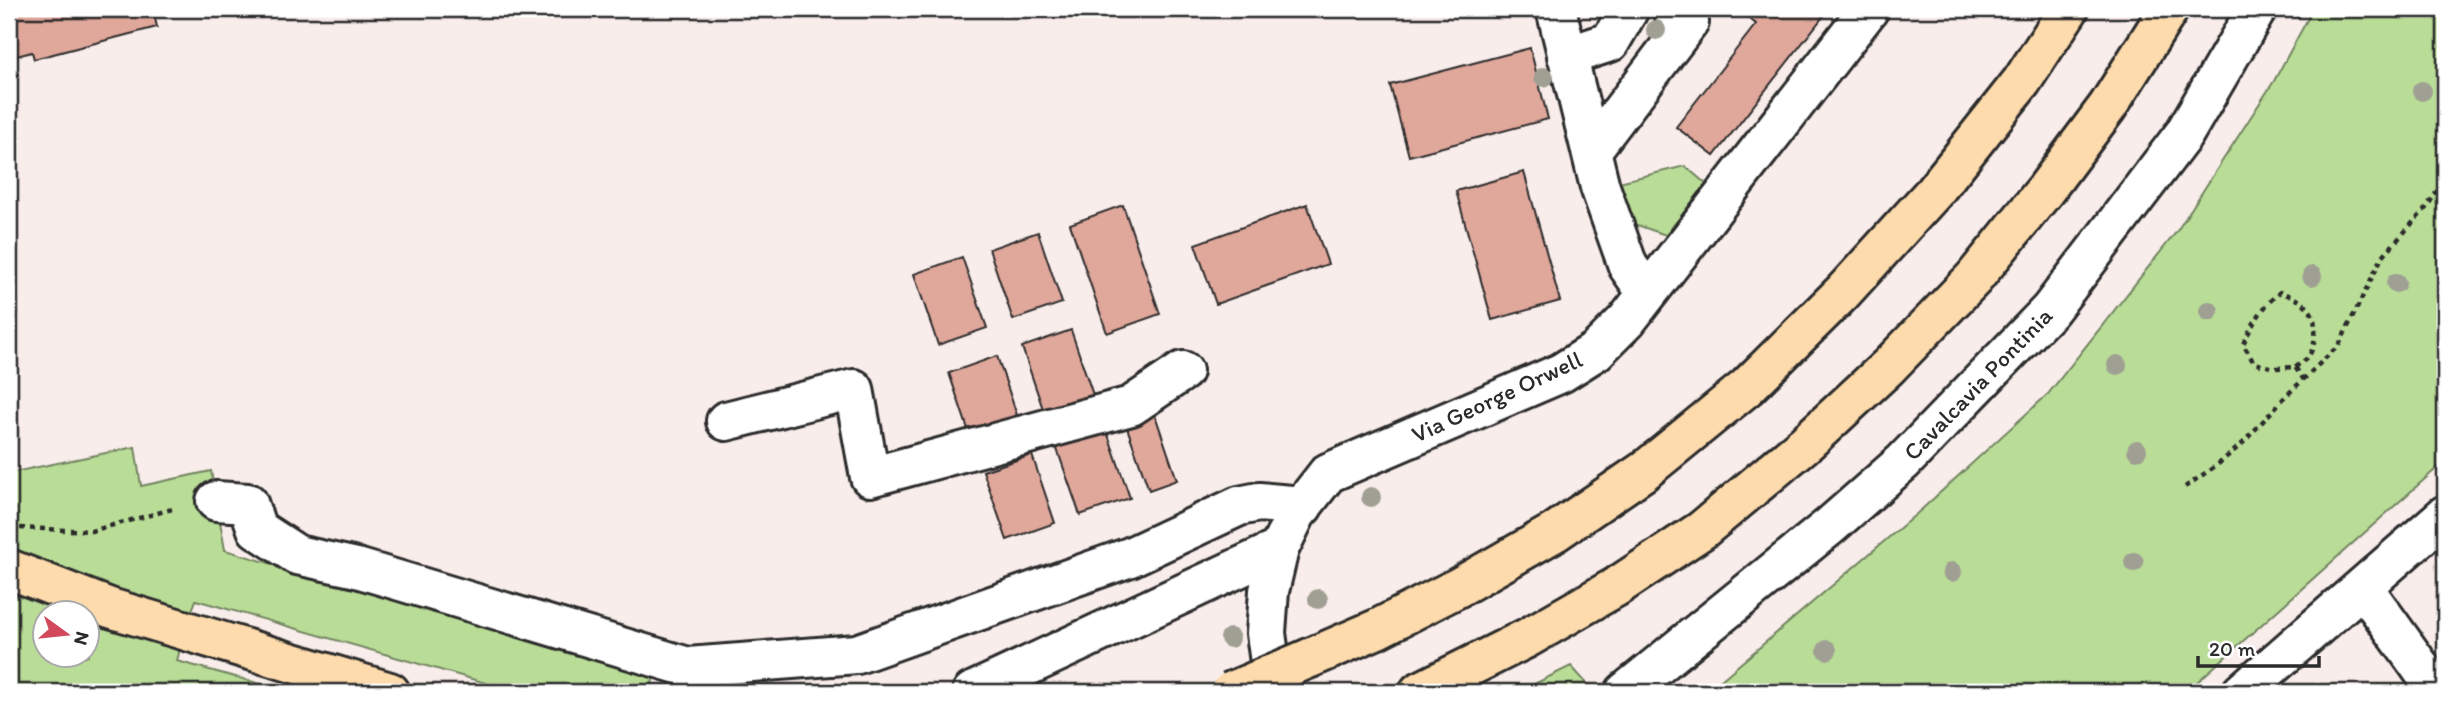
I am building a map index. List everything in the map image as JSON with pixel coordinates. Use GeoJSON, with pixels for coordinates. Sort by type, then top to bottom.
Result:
{"type":"FeatureCollection","features":[{"type":"Feature","properties":{"kind":"highway"},"geometry":{"type":"LineString","coordinates":[[1230,692],[1424,606],[1555,532],[1644,471],[1747,387],[1842,293],[1934,192],[2022,81],[2069,9]]}},
{"type":"Feature","properties":{"kind":"highway"},"geometry":{"type":"LineString","coordinates":[[1419,692],[1527,638],[1616,587],[1702,530],[1815,435],[1888,367],[1974,278],[2046,189],[2108,106],[2169,9]]}},
{"type":"Feature","properties":{"kind":"highway"},"geometry":{"type":"LineString","coordinates":[[9,569],[110,608],[390,692]]}},
{"type":"Feature","properties":{"kind":"street"},"geometry":{"type":"LineString","coordinates":[[1556,9],[1600,187],[1628,266],[1647,293]]}},
{"type":"Feature","properties":{"kind":"street"},"geometry":{"type":"LineString","coordinates":[[1567,56],[1610,42],[1629,9]]}},
{"type":"Feature","properties":{"kind":"street"},"geometry":{"type":"LineString","coordinates":[[1591,151],[1689,22],[1672,9]]}},
{"type":"Feature","properties":{"kind":"street","name":"Via George Orwell"},"geometry":{"type":"LineString","coordinates":[[1274,692],[1266,633],[1269,592],[1279,549],[1296,514],[1328,473],[1561,373],[1596,351],[1627,320],[1869,9]]}},
{"type":"Feature","properties":{"kind":"street","name":"Cavalcavia Pontinia"},"geometry":{"type":"LineString","coordinates":[[1625,692],[1829,526],[1903,462],[2050,310],[2184,134],[2257,9]]}},
{"type":"Feature","properties":{"kind":"street"},"geometry":{"type":"LineString","coordinates":[[726,421],[854,389],[870,477],[1131,406],[1183,371]]}},
{"type":"Feature","properties":{"kind":"street"},"geometry":{"type":"LineString","coordinates":[[216,501],[247,503],[257,529],[297,555],[357,568],[688,667],[857,654],[1130,557],[1239,506],[1259,502],[1303,506]]}},
{"type":"Feature","properties":{"kind":"street"},"geometry":{"type":"LineString","coordinates":[[2242,692],[2445,515]]}},
{"type":"Feature","properties":{"kind":"street"},"geometry":{"type":"LineString","coordinates":[[972,692],[1279,549]]}},
{"type":"Feature","properties":{"kind":"street"},"geometry":{"type":"LineString","coordinates":[[2363,587],[2438,692]]}},
{"type":"Feature","properties":{"kind":"path"},"geometry":{"type":"LineString","coordinates":[[2185,487],[2217,466],[2242,444],[2339,345],[2382,257],[2426,208],[2442,188],[2445,179]]}},
{"type":"Feature","properties":{"kind":"path"},"geometry":{"type":"LineString","coordinates":[[2280,292],[2294,297],[2310,310],[2315,328],[2313,349],[2307,359],[2295,367],[2275,368],[2254,363],[2243,344],[2254,319],[2280,292]]}},
{"type":"Feature","properties":{"kind":"path"},"geometry":{"type":"LineString","coordinates":[[2295,367],[2304,380]]}},
{"type":"Feature","properties":{"kind":"path"},"geometry":{"type":"LineString","coordinates":[[9,528],[91,531],[205,500],[216,501]]}},
{"type":"Feature","properties":{"kind":"green space"},"geometry":{"type":"Polygon","coordinates":[[[2313,9],[2445,9],[2445,461],[2186,692],[1707,692],[1921,510],[2048,394],[2177,231],[2274,81],[2313,9]]]}},
{"type":"Feature","properties":{"kind":"green space"},"geometry":{"type":"Polygon","coordinates":[[[1685,166],[1706,184],[1666,235],[1628,222],[1615,183],[1685,166]]]}},
{"type":"Feature","properties":{"kind":"green space"},"geometry":{"type":"Polygon","coordinates":[[[135,447],[141,486],[211,471],[225,550],[654,676],[650,692],[517,692],[196,600],[177,661],[290,692],[9,692],[9,473],[135,447]]]}},
{"type":"Feature","properties":{"kind":"green space"},"geometry":{"type":"Polygon","coordinates":[[[1571,666],[1589,686],[1582,692],[1518,692],[1571,666]]]}},
{"type":"Feature","properties":{"kind":"building"},"geometry":{"type":"Polygon","coordinates":[[[9,9],[153,9],[157,27],[34,59],[32,52],[9,58],[9,9]]]}},
{"type":"Feature","properties":{"kind":"building"},"geometry":{"type":"Polygon","coordinates":[[[1737,9],[1829,9],[1714,156],[1676,127],[1756,24],[1737,9]]]}},
{"type":"Feature","properties":{"kind":"building"},"geometry":{"type":"Polygon","coordinates":[[[1530,48],[1548,119],[1409,156],[1390,85],[1530,48]]]}},
{"type":"Feature","properties":{"kind":"building"},"geometry":{"type":"Polygon","coordinates":[[[1524,172],[1560,301],[1492,320],[1456,191],[1524,172]]]}},
{"type":"Feature","properties":{"kind":"building"},"geometry":{"type":"Polygon","coordinates":[[[1307,204],[1328,264],[1216,304],[1195,244],[1307,204]]]}},
{"type":"Feature","properties":{"kind":"building"},"geometry":{"type":"Polygon","coordinates":[[[1123,205],[1160,314],[1107,333],[1070,224],[1123,205]]]}},
{"type":"Feature","properties":{"kind":"building"},"geometry":{"type":"Polygon","coordinates":[[[1038,232],[1062,303],[1013,320],[989,249],[1038,232]]]}},
{"type":"Feature","properties":{"kind":"building"},"geometry":{"type":"Polygon","coordinates":[[[962,257],[987,328],[938,345],[914,274],[962,257]]]}},
{"type":"Feature","properties":{"kind":"building"},"geometry":{"type":"Polygon","coordinates":[[[1071,330],[1095,401],[1046,418],[1022,347],[1071,330]]]}},
{"type":"Feature","properties":{"kind":"building"},"geometry":{"type":"Polygon","coordinates":[[[997,356],[1021,427],[973,444],[949,373],[997,356]]]}},
{"type":"Feature","properties":{"kind":"building"},"geometry":{"type":"Polygon","coordinates":[[[1153,409],[1177,480],[1149,490],[1124,419],[1153,409]]]}},
{"type":"Feature","properties":{"kind":"building"},"geometry":{"type":"Polygon","coordinates":[[[1106,429],[1130,498],[1080,515],[1056,446],[1106,429]]]}},
{"type":"Feature","properties":{"kind":"building"},"geometry":{"type":"Polygon","coordinates":[[[1032,455],[1055,523],[1007,540],[983,471],[1032,455]]]}}]}
